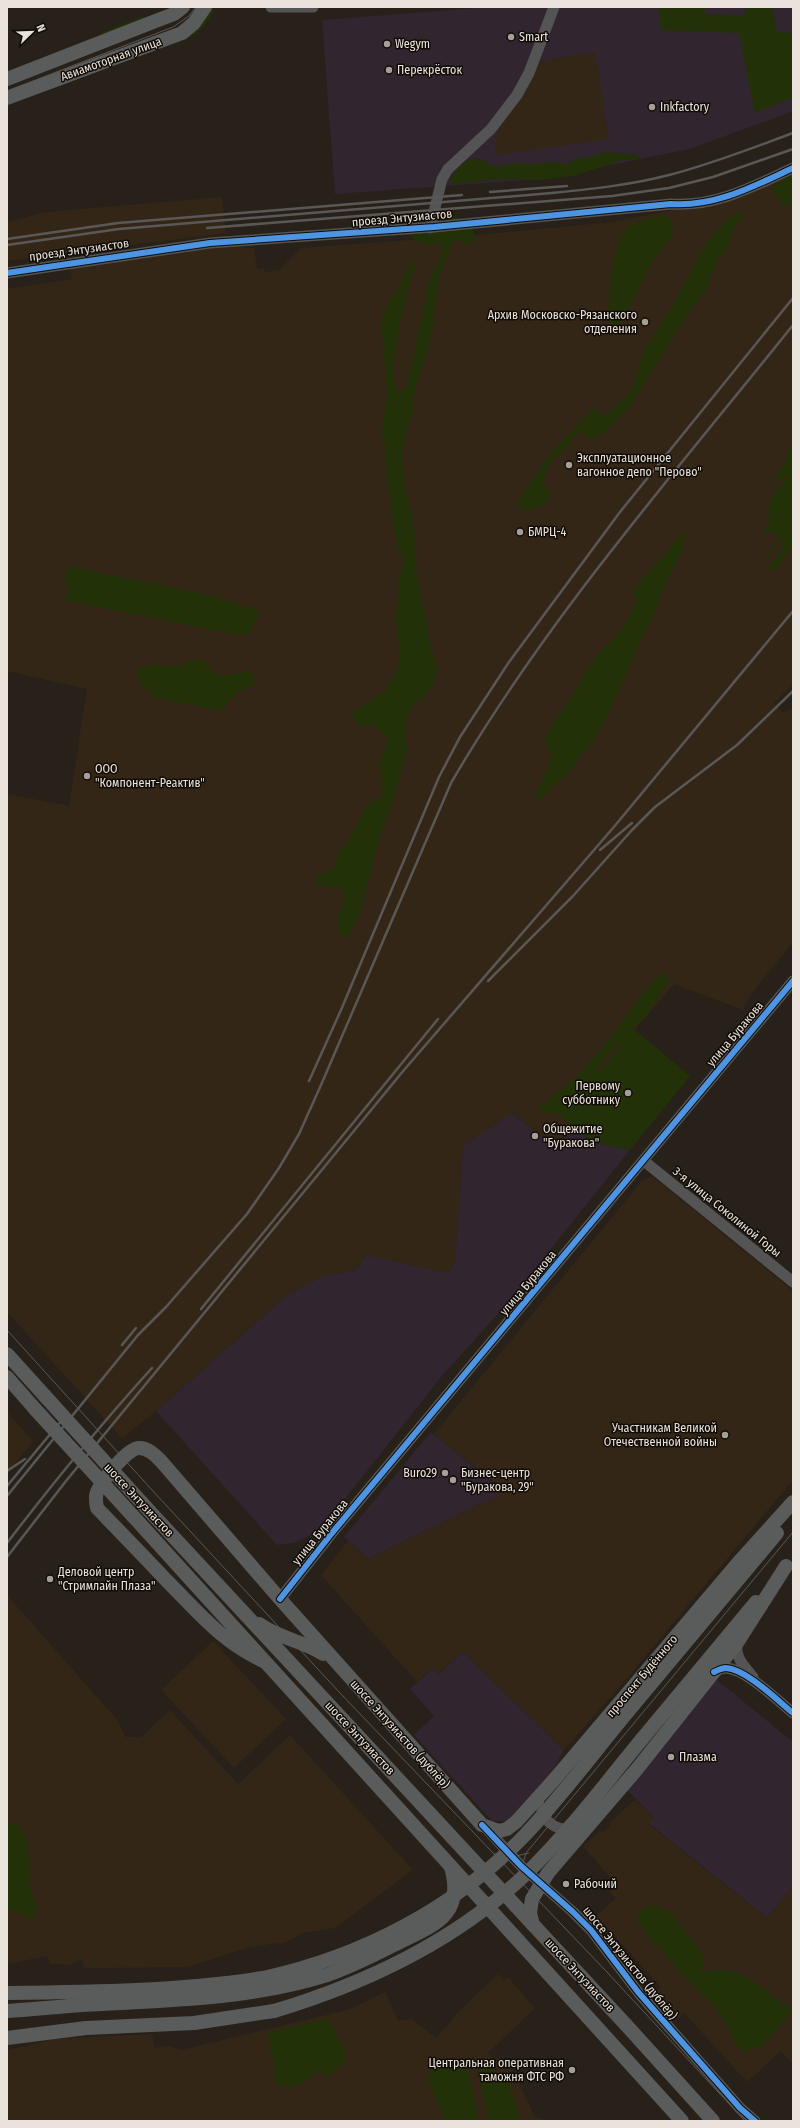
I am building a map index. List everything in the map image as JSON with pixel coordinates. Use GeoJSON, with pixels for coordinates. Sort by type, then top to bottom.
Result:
{"type":"FeatureCollection","features":[{"type":"Feature","properties":{"kind":"main road","name":"Авиамоторная улица"},"geometry":{"type":"LineString","coordinates":[[7,79],[174,14],[183,7]]}},
{"type":"Feature","properties":{"kind":"main road","name":"Авиамоторная улица"},"geometry":{"type":"LineString","coordinates":[[7,98],[182,32],[194,23],[205,7]]}},
{"type":"Feature","properties":{"kind":"main road","name":"шоссе Энтузиастов"},"geometry":{"type":"LineString","coordinates":[[7,1354],[142,1503],[713,2121]]}},
{"type":"Feature","properties":{"kind":"main road","name":"шоссе Энтузиастов"},"geometry":{"type":"LineString","coordinates":[[7,1378],[682,2121]]}},
{"type":"Feature","properties":{"kind":"main road"},"geometry":{"type":"LineString","coordinates":[[263,1661],[228,1641],[195,1611],[97,1508],[97,1492],[122,1459],[130,1451],[140,1448],[150,1451],[160,1460],[337,1664]]}},
{"type":"Feature","properties":{"kind":"main road","name":"проспект Будённого"},"geometry":{"type":"LineString","coordinates":[[482,1825],[500,1831],[507,1829],[516,1822],[738,1562],[793,1502]]}},
{"type":"Feature","properties":{"kind":"main road","name":"проспект Будённого"},"geometry":{"type":"LineString","coordinates":[[87,1992],[217,1985],[263,1978],[295,1971],[357,1949],[430,1912],[473,1881],[524,1835],[793,1514]]}},
{"type":"Feature","properties":{"kind":"main road"},"geometry":{"type":"LineString","coordinates":[[7,2038],[86,2028],[194,2023],[274,2011],[346,1987],[398,1964],[459,1928],[493,1903],[549,1850],[642,1739],[747,1621],[789,1562]]}},
{"type":"Feature","properties":{"kind":"main road"},"geometry":{"type":"LineString","coordinates":[[241,1610],[264,1627],[312,1647],[337,1664]]}},
{"type":"Feature","properties":{"kind":"main road"},"geometry":{"type":"LineString","coordinates":[[533,1925],[530,1913],[532,1899],[540,1884],[737,1643],[747,1621]]}},
{"type":"Feature","properties":{"kind":"main road","name":"шоссе Энтузиастов (дублёр)"},"geometry":{"type":"LineString","coordinates":[[337,1664],[482,1825]]}},
{"type":"Feature","properties":{"kind":"main road"},"geometry":{"type":"LineString","coordinates":[[7,2010],[182,2000],[243,1994],[297,1983],[328,1974],[379,1953],[422,1931],[448,1912],[454,1903],[455,1882],[451,1867]]}},
{"type":"Feature","properties":{"kind":"main road"},"geometry":{"type":"LineString","coordinates":[[7,1988],[31,1993]]}},
{"type":"Feature","properties":{"kind":"main road"},"geometry":{"type":"LineString","coordinates":[[7,1993],[87,1992],[182,2000]]}},
{"type":"Feature","properties":{"kind":"main road"},"geometry":{"type":"LineString","coordinates":[[646,2081],[672,2121]]}},
{"type":"Feature","properties":{"kind":"street"},"geometry":{"type":"LineString","coordinates":[[271,7],[313,7]]}},
{"type":"Feature","properties":{"kind":"street"},"geometry":{"type":"LineString","coordinates":[[430,228],[442,179],[448,169],[491,130],[517,94],[529,73],[554,7]]}},
{"type":"Feature","properties":{"kind":"street","name":"проезд Энтузиастов"},"geometry":{"type":"LineString","coordinates":[[7,273],[210,243],[430,228],[671,204],[690,205],[735,195],[793,168]]}},
{"type":"Feature","properties":{"kind":"street","name":"улица Буракова"},"geometry":{"type":"LineString","coordinates":[[280,1600],[336,1529],[793,981]]}},
{"type":"Feature","properties":{"kind":"street","name":"3-я улица Соколиной Горы"},"geometry":{"type":"LineString","coordinates":[[644,1161],[793,1282]]}},
{"type":"Feature","properties":{"kind":"street"},"geometry":{"type":"LineString","coordinates":[[737,1643],[736,1650],[741,1662],[759,1686]]}},
{"type":"Feature","properties":{"kind":"street"},"geometry":{"type":"LineString","coordinates":[[714,1672],[727,1668],[734,1670],[759,1686],[793,1713]]}},
{"type":"Feature","properties":{"kind":"street"},"geometry":{"type":"LineString","coordinates":[[545,1789],[541,1808],[545,1818],[550,1824],[566,1830],[588,1826]]}},
{"type":"Feature","properties":{"kind":"street","name":"шоссе Энтузиастов (дублёр)"},"geometry":{"type":"LineString","coordinates":[[482,1825],[521,1866],[574,1912],[591,1930],[638,1992],[736,2104],[755,2121]]}},
{"type":"Feature","properties":{"kind":"shaded area"},"geometry":{"type":"Polygon","coordinates":[[[488,7],[793,7],[793,111],[690,149],[541,179],[335,194],[322,20],[488,7]]]}},
{"type":"Feature","properties":{"kind":"shaded area"},"geometry":{"type":"Polygon","coordinates":[[[595,52],[609,139],[495,155],[495,136],[540,61],[595,52]]]}},
{"type":"Feature","properties":{"kind":"shaded area"},"geometry":{"type":"Polygon","coordinates":[[[793,170],[793,684],[774,703],[783,713],[793,707],[793,942],[751,994],[743,1010],[674,984],[560,1117],[576,1128],[556,1147],[512,1113],[463,1146],[455,1260],[448,1273],[367,1255],[354,1271],[325,1275],[287,1295],[156,1411],[122,1438],[7,1312],[7,794],[69,806],[87,689],[7,671],[7,289],[72,279],[70,268],[221,246],[254,248],[257,269],[264,268],[264,272],[279,270],[301,248],[479,235],[612,222],[689,207],[793,170]]]}},
{"type":"Feature","properties":{"kind":"shaded area"},"geometry":{"type":"Polygon","coordinates":[[[222,197],[226,233],[7,261],[7,222],[46,212],[222,197]]]}},
{"type":"Feature","properties":{"kind":"shaded area"},"geometry":{"type":"Polygon","coordinates":[[[512,1113],[556,1147],[576,1128],[592,1142],[630,1150],[506,1305],[441,1377],[315,1537],[310,1535],[297,1542],[277,1545],[156,1411],[287,1295],[325,1275],[354,1271],[367,1255],[448,1273],[455,1260],[463,1146],[512,1113]]]}},
{"type":"Feature","properties":{"kind":"shaded area"},"geometry":{"type":"Polygon","coordinates":[[[652,1176],[793,1291],[793,1480],[618,1689],[564,1750],[463,1652],[438,1674],[432,1668],[417,1682],[321,1575],[348,1541],[368,1559],[499,1495],[492,1482],[434,1434],[641,1182],[652,1176]]]}},
{"type":"Feature","properties":{"kind":"shaded area"},"geometry":{"type":"Polygon","coordinates":[[[7,1412],[33,1441],[7,1474],[7,1412]]]}},
{"type":"Feature","properties":{"kind":"shaded area"},"geometry":{"type":"Polygon","coordinates":[[[431,1432],[492,1482],[499,1495],[368,1559],[344,1537],[431,1432]]]}},
{"type":"Feature","properties":{"kind":"shaded area"},"geometry":{"type":"Polygon","coordinates":[[[7,1595],[119,1722],[125,1737],[141,1737],[170,1710],[238,1784],[290,1735],[413,1870],[335,1928],[303,1933],[286,1942],[250,1947],[188,1967],[84,1968],[82,1959],[70,1965],[50,1964],[47,1956],[7,1964],[7,1595]]]}},
{"type":"Feature","properties":{"kind":"shaded area"},"geometry":{"type":"Polygon","coordinates":[[[213,1641],[286,1719],[234,1768],[161,1690],[213,1641]]]}},
{"type":"Feature","properties":{"kind":"shaded area"},"geometry":{"type":"Polygon","coordinates":[[[463,1652],[564,1750],[549,1777],[506,1821],[492,1821],[414,1735],[434,1716],[410,1689],[433,1668],[439,1674],[463,1652]]]}},
{"type":"Feature","properties":{"kind":"shaded area"},"geometry":{"type":"Polygon","coordinates":[[[717,1680],[793,1742],[793,1886],[767,1918],[648,1823],[654,1818],[627,1790],[717,1680]]]}},
{"type":"Feature","properties":{"kind":"shaded area"},"geometry":{"type":"Polygon","coordinates":[[[635,1800],[654,1817],[648,1824],[767,1918],[793,1886],[793,2065],[781,2051],[747,2082],[684,2013],[677,2019],[654,1993],[661,1987],[596,1916],[616,1898],[610,1892],[617,1885],[583,1846],[600,1831],[602,1833],[611,1825],[609,1823],[635,1800]]]}},
{"type":"Feature","properties":{"kind":"shaded area"},"geometry":{"type":"Polygon","coordinates":[[[498,1974],[504,1980],[508,1977],[535,2008],[488,2053],[496,2061],[500,2057],[516,2076],[534,2116],[547,2121],[7,2121],[7,2050],[56,2039],[152,2034],[155,2048],[170,2046],[181,2050],[351,2009],[385,1992],[398,2020],[412,2019],[436,2038],[460,2010],[498,1974]]]}},
{"type":"Feature","properties":{"kind":"green space"},"geometry":{"type":"Polygon","coordinates":[[[211,7],[214,10],[206,23],[196,34],[183,41],[168,45],[211,7]]]}},
{"type":"Feature","properties":{"kind":"green space"},"geometry":{"type":"Polygon","coordinates":[[[658,7],[705,7],[705,14],[744,15],[746,7],[772,7],[777,32],[793,33],[793,97],[755,113],[739,33],[661,30],[658,7]]]}},
{"type":"Feature","properties":{"kind":"green space"},"geometry":{"type":"Polygon","coordinates":[[[141,17],[148,17],[97,40],[103,32],[141,17]]]}},
{"type":"Feature","properties":{"kind":"green space"},"geometry":{"type":"Polygon","coordinates":[[[605,152],[638,155],[640,159],[623,160],[573,176],[540,180],[497,179],[455,184],[451,183],[449,180],[463,164],[472,158],[479,159],[496,166],[517,163],[530,164],[552,162],[566,164],[577,158],[590,157],[605,152]]]}},
{"type":"Feature","properties":{"kind":"green space"},"geometry":{"type":"Polygon","coordinates":[[[789,175],[793,179],[793,201],[785,207],[771,189],[789,175]]]}},
{"type":"Feature","properties":{"kind":"green space"},"geometry":{"type":"Polygon","coordinates":[[[738,213],[742,213],[744,216],[736,226],[725,251],[718,258],[706,290],[692,308],[625,413],[599,436],[591,439],[584,434],[576,433],[567,448],[553,459],[543,478],[544,485],[552,495],[550,499],[538,508],[524,510],[520,508],[518,504],[523,493],[551,452],[592,410],[596,409],[601,415],[605,415],[624,399],[633,385],[644,350],[678,296],[704,246],[727,218],[738,213]]]}},
{"type":"Feature","properties":{"kind":"green space"},"geometry":{"type":"Polygon","coordinates":[[[664,215],[671,221],[673,229],[671,238],[652,262],[628,310],[614,332],[610,331],[608,323],[608,310],[611,278],[614,261],[622,234],[626,228],[634,223],[664,215]]]}},
{"type":"Feature","properties":{"kind":"green space"},"geometry":{"type":"Polygon","coordinates":[[[455,216],[463,219],[469,224],[475,235],[475,239],[469,245],[457,240],[453,241],[440,274],[431,338],[414,394],[413,413],[408,424],[402,453],[404,484],[414,527],[416,569],[431,649],[437,664],[436,678],[423,699],[415,703],[405,718],[407,750],[391,807],[381,832],[361,910],[351,932],[344,937],[340,936],[338,924],[338,916],[344,901],[343,892],[340,886],[330,887],[319,885],[315,879],[317,875],[334,869],[338,852],[348,841],[366,806],[383,795],[379,764],[388,739],[373,725],[361,726],[354,721],[352,714],[354,711],[384,692],[396,673],[400,653],[395,618],[399,592],[398,579],[405,563],[399,550],[395,533],[388,486],[385,445],[381,433],[387,394],[381,320],[392,296],[398,290],[412,258],[413,269],[401,318],[393,362],[395,390],[399,391],[406,389],[429,282],[440,258],[442,242],[436,244],[425,244],[419,242],[409,235],[403,225],[414,218],[455,216]]]}},
{"type":"Feature","properties":{"kind":"green space"},"geometry":{"type":"Polygon","coordinates":[[[793,438],[793,544],[776,571],[777,568],[765,572],[787,539],[780,541],[773,551],[759,565],[778,540],[779,536],[776,533],[768,533],[765,531],[771,515],[767,514],[771,498],[785,480],[785,476],[771,485],[786,460],[793,438]]]}},
{"type":"Feature","properties":{"kind":"green space"},"geometry":{"type":"Polygon","coordinates":[[[682,533],[686,533],[681,554],[659,598],[656,611],[644,633],[608,715],[590,746],[577,760],[570,771],[542,797],[539,799],[535,797],[552,756],[545,743],[546,738],[559,713],[575,693],[582,676],[597,655],[622,629],[636,603],[637,599],[632,592],[682,533]]]}},
{"type":"Feature","properties":{"kind":"green space"},"geometry":{"type":"Polygon","coordinates":[[[68,566],[209,595],[260,611],[249,635],[233,634],[63,600],[70,590],[65,586],[68,566]]]}},
{"type":"Feature","properties":{"kind":"green space"},"geometry":{"type":"Polygon","coordinates":[[[195,659],[201,660],[217,675],[233,675],[248,670],[252,672],[256,683],[250,687],[238,691],[221,711],[153,697],[136,678],[139,668],[153,665],[180,666],[195,659]]]}},
{"type":"Feature","properties":{"kind":"green space"},"geometry":{"type":"Polygon","coordinates":[[[664,973],[670,983],[665,987],[648,1013],[632,1031],[635,1030],[690,1076],[630,1150],[592,1142],[560,1117],[562,1115],[552,1112],[540,1113],[539,1109],[542,1105],[572,1081],[606,1043],[652,981],[660,974],[664,973]],[[623,1044],[614,1048],[606,1056],[600,1065],[597,1074],[623,1044]]]}},
{"type":"Feature","properties":{"kind":"green space"},"geometry":{"type":"Polygon","coordinates":[[[7,1822],[20,1826],[26,1836],[31,1874],[29,1885],[37,1908],[32,1919],[7,1908],[7,1822]]]}},
{"type":"Feature","properties":{"kind":"green space"},"geometry":{"type":"Polygon","coordinates":[[[653,1905],[669,1912],[702,1953],[704,1961],[701,1971],[705,1973],[716,1970],[728,1971],[739,1975],[762,1988],[793,2010],[762,2046],[746,2051],[738,2048],[720,2013],[668,1959],[661,1948],[651,1940],[638,1922],[638,1913],[645,1907],[653,1905]]]}},
{"type":"Feature","properties":{"kind":"green space"},"geometry":{"type":"Polygon","coordinates":[[[329,2018],[342,2044],[346,2061],[328,2077],[319,2070],[294,2086],[283,2087],[276,2085],[275,2065],[270,2054],[270,2042],[266,2033],[329,2018]]]}},
{"type":"Feature","properties":{"kind":"green space"},"geometry":{"type":"Polygon","coordinates":[[[474,2057],[509,2083],[520,2121],[489,2121],[474,2057]]]}},
{"type":"Feature","properties":{"kind":"green space"},"geometry":{"type":"Polygon","coordinates":[[[460,2059],[467,2065],[479,2121],[446,2121],[427,2080],[428,2075],[438,2065],[460,2059]]]}},
{"type":"Feature","properties":{"kind":"tram line"},"geometry":{"type":"LineString","coordinates":[[7,91],[173,27],[189,16],[196,7]]}},
{"type":"Feature","properties":{"kind":"tram line"},"geometry":{"type":"LineString","coordinates":[[7,1330],[152,1490],[340,1693],[606,1971],[745,2121]]}},
{"type":"Feature","properties":{"kind":"tram line"},"geometry":{"type":"LineString","coordinates":[[522,1882],[520,1873],[526,1853],[793,1532]]}},
{"type":"Feature","properties":{"kind":"tram line"},"geometry":{"type":"LineString","coordinates":[[494,1854],[512,1857],[529,1853]]}},
{"type":"Feature","properties":{"kind":"railway"},"geometry":{"type":"LineString","coordinates":[[7,245],[119,229],[552,193],[611,186],[685,171],[732,156],[793,133]]}},
{"type":"Feature","properties":{"kind":"railway"},"geometry":{"type":"LineString","coordinates":[[207,228],[612,196],[669,188],[713,177],[793,149]]}},
{"type":"Feature","properties":{"kind":"railway"},"geometry":{"type":"LineString","coordinates":[[490,192],[567,186]]}},
{"type":"Feature","properties":{"kind":"railway"},"geometry":{"type":"LineString","coordinates":[[7,239],[118,223],[462,195]]}},
{"type":"Feature","properties":{"kind":"railway"},"geometry":{"type":"LineString","coordinates":[[309,1081],[341,1010],[439,777],[460,737],[509,662],[620,512],[793,298]]}},
{"type":"Feature","properties":{"kind":"railway"},"geometry":{"type":"LineString","coordinates":[[7,1496],[138,1335],[166,1307],[247,1214],[279,1168],[299,1134],[321,1085],[451,783],[488,722],[528,663],[613,548],[793,325]]}},
{"type":"Feature","properties":{"kind":"railway"},"geometry":{"type":"LineString","coordinates":[[7,1557],[66,1481],[404,1070],[613,828],[793,611]]}},
{"type":"Feature","properties":{"kind":"railway"},"geometry":{"type":"LineString","coordinates":[[488,981],[573,896],[632,830],[655,807],[737,745],[793,691]]}},
{"type":"Feature","properties":{"kind":"railway"},"geometry":{"type":"LineString","coordinates":[[600,850],[632,823]]}},
{"type":"Feature","properties":{"kind":"railway"},"geometry":{"type":"LineString","coordinates":[[201,1309],[438,1019]]}},
{"type":"Feature","properties":{"kind":"railway"},"geometry":{"type":"LineString","coordinates":[[122,1345],[136,1328]]}},
{"type":"Feature","properties":{"kind":"railway"},"geometry":{"type":"LineString","coordinates":[[7,1543],[78,1454],[152,1368]]}},
{"type":"Feature","properties":{"kind":"railway"},"geometry":{"type":"LineString","coordinates":[[7,1486],[62,1420]]}},
{"type":"Feature","properties":{"kind":"railway"},"geometry":{"type":"LineString","coordinates":[[7,1471],[25,1459]]}},
{"type":"Feature","properties":{"kind":"cycle path"},"geometry":{"type":"LineString","coordinates":[[7,273],[210,243],[434,227],[704,202],[734,194],[793,168]]}},
{"type":"Feature","properties":{"kind":"cycle path"},"geometry":{"type":"LineString","coordinates":[[280,1599],[332,1533],[793,981]]}},
{"type":"Feature","properties":{"kind":"cycle path"},"geometry":{"type":"LineString","coordinates":[[714,1672],[726,1668],[743,1674],[761,1686],[793,1713]]}},
{"type":"Feature","properties":{"kind":"cycle path"},"geometry":{"type":"LineString","coordinates":[[482,1825],[521,1866],[591,1930],[638,1992],[740,2108],[755,2121]]}},
{"type":"Feature","properties":{"kind":"place","name":"Smart"},"geometry":{"type":"Point","coordinates":[511,37]}},
{"type":"Feature","properties":{"kind":"place","name":"Wegym"},"geometry":{"type":"Point","coordinates":[387,44]}},
{"type":"Feature","properties":{"kind":"place","name":"Перекрёсток"},"geometry":{"type":"Point","coordinates":[389,70]}},
{"type":"Feature","properties":{"kind":"place","name":"Inkfactory"},"geometry":{"type":"Point","coordinates":[652,107]}},
{"type":"Feature","properties":{"kind":"place","name":"Архив Московско-Рязанского отделения"},"geometry":{"type":"Point","coordinates":[645,322]}},
{"type":"Feature","properties":{"kind":"place","name":"Эксплуатационное вагонное депо \"Перово\""},"geometry":{"type":"Point","coordinates":[569,465]}},
{"type":"Feature","properties":{"kind":"place","name":"БМРЦ-4"},"geometry":{"type":"Point","coordinates":[520,532]}},
{"type":"Feature","properties":{"kind":"place","name":"ООО \"Компонент-Реактив\""},"geometry":{"type":"Point","coordinates":[87,776]}},
{"type":"Feature","properties":{"kind":"place","name":"Первому субботнику"},"geometry":{"type":"Point","coordinates":[628,1093]}},
{"type":"Feature","properties":{"kind":"place","name":"Общежитие \"Буракова\""},"geometry":{"type":"Point","coordinates":[535,1136]}},
{"type":"Feature","properties":{"kind":"place","name":"Участникам Великой Отечественной войны"},"geometry":{"type":"Point","coordinates":[725,1435]}},
{"type":"Feature","properties":{"kind":"place","name":"Buro29"},"geometry":{"type":"Point","coordinates":[445,1473]}},
{"type":"Feature","properties":{"kind":"place","name":"Бизнес-центр \"Буракова, 29\""},"geometry":{"type":"Point","coordinates":[453,1480]}},
{"type":"Feature","properties":{"kind":"place","name":"Деловой центр \"Стримлайн Плаза\""},"geometry":{"type":"Point","coordinates":[50,1579]}},
{"type":"Feature","properties":{"kind":"place","name":"Плазма"},"geometry":{"type":"Point","coordinates":[671,1757]}},
{"type":"Feature","properties":{"kind":"place","name":"Рабочий"},"geometry":{"type":"Point","coordinates":[566,1884]}},
{"type":"Feature","properties":{"kind":"place","name":"Центральная оперативная таможня ФТС РФ"},"geometry":{"type":"Point","coordinates":[572,2070]}}]}
